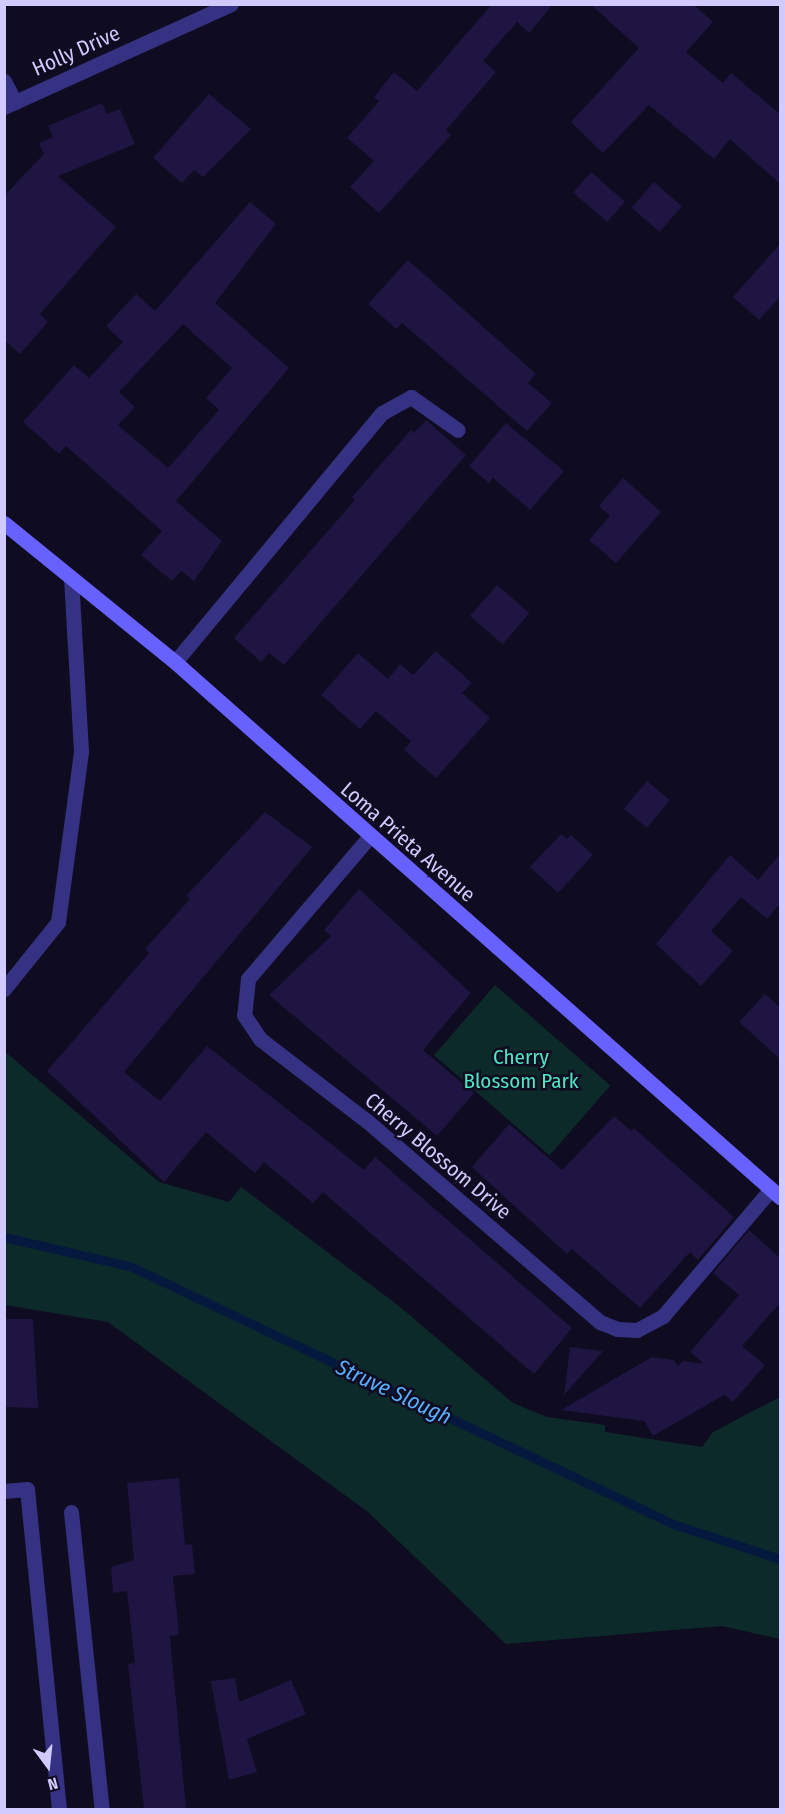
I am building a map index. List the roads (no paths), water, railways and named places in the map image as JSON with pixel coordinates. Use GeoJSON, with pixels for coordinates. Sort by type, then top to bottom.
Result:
{"type":"FeatureCollection","features":[{"type":"Feature","properties":{"kind":"street","name":"Holly Drive"},"geometry":{"type":"LineString","coordinates":[[10,104],[231,4]]}},
{"type":"Feature","properties":{"kind":"street"},"geometry":{"type":"LineString","coordinates":[[4,81],[10,104]]}},
{"type":"Feature","properties":{"kind":"street"},"geometry":{"type":"LineString","coordinates":[[174,662],[388,408],[411,398],[458,430]]}},
{"type":"Feature","properties":{"kind":"street","name":"Loma Prieta Avenue"},"geometry":{"type":"LineString","coordinates":[[4,523],[174,662],[776,1193]]}},
{"type":"Feature","properties":{"kind":"street"},"geometry":{"type":"LineString","coordinates":[[4,989],[58,922],[81,751],[71,578]]}},
{"type":"Feature","properties":{"kind":"street","name":"Cherry Blossom Drive"},"geometry":{"type":"LineString","coordinates":[[370,836],[248,979],[244,1015],[260,1039],[367,1121],[600,1322],[617,1329],[637,1330],[663,1316],[776,1193]]}},
{"type":"Feature","properties":{"kind":"street"},"geometry":{"type":"LineString","coordinates":[[4,1491],[27,1489],[59,1809]]}},
{"type":"Feature","properties":{"kind":"street"},"geometry":{"type":"LineString","coordinates":[[71,1512],[102,1809]]}},
{"type":"Feature","properties":{"kind":"waterway","name":"Struve Slough"},"geometry":{"type":"LineString","coordinates":[[4,1237],[130,1266],[673,1524],[780,1559]]}},
{"type":"Feature","properties":{"kind":"park label","name":"Cherry Blossom Park"},"geometry":{"type":"Point","coordinates":[521,1069]}}]}
